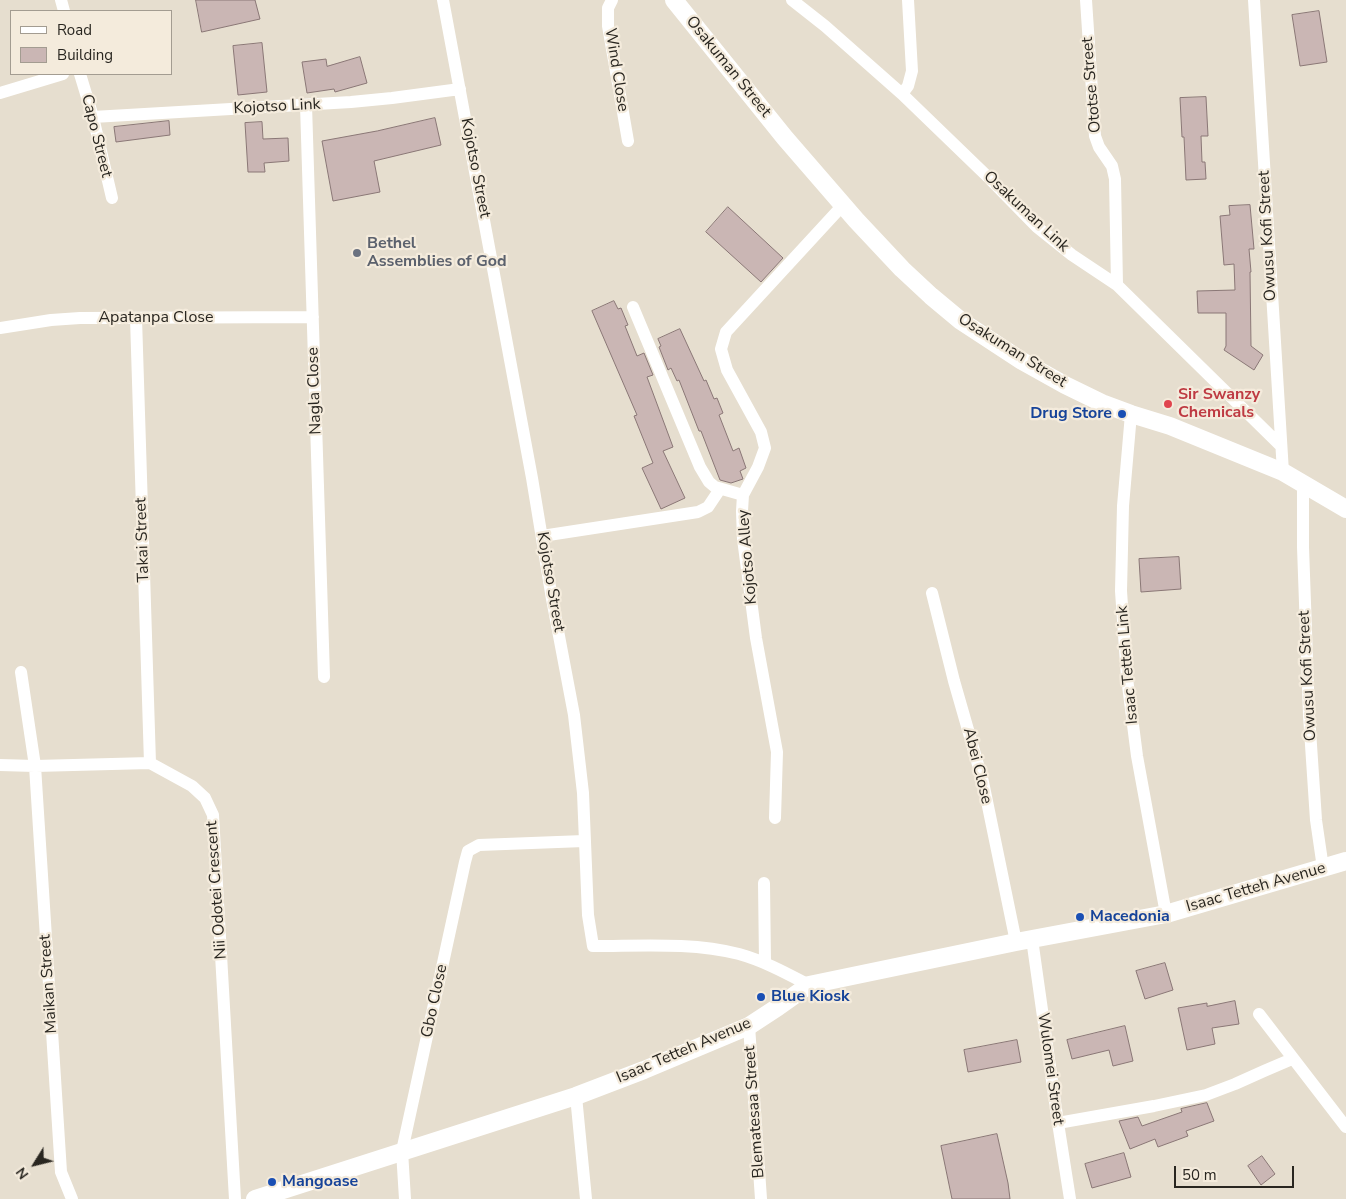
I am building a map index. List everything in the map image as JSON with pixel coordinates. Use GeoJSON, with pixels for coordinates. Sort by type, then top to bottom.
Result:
{"type":"FeatureCollection","features":[{"type":"Feature","properties":{"kind":"street","name":"Kojotso Street"},"geometry":{"type":"LineString","coordinates":[[443,0],[531,468],[574,715],[583,793],[588,915],[593,946],[696,947],[718,950],[740,954],[765,962],[809,984]]}},
{"type":"Feature","properties":{"kind":"street","name":"Wind Close"},"geometry":{"type":"LineString","coordinates":[[612,0],[608,8],[608,26],[628,141]]}},
{"type":"Feature","properties":{"kind":"street","name":"Osakuman Street"},"geometry":{"type":"LineString","coordinates":[[674,0],[785,138],[843,205],[902,269],[961,321],[1022,361],[1065,386],[1131,414],[1170,426],[1283,472],[1346,509]]}},
{"type":"Feature","properties":{"kind":"street","name":"Osakuman Link"},"geometry":{"type":"LineString","coordinates":[[792,0],[825,26],[902,94],[1037,227],[1072,255],[1117,286],[1281,446]]}},
{"type":"Feature","properties":{"kind":"street"},"geometry":{"type":"LineString","coordinates":[[902,94],[908,86],[912,71],[908,0]]}},
{"type":"Feature","properties":{"kind":"street","name":"Ototse Street"},"geometry":{"type":"LineString","coordinates":[[1086,0],[1095,136],[1099,147],[1112,166],[1115,179],[1117,286]]}},
{"type":"Feature","properties":{"kind":"street","name":"Owusu Kofi Street"},"geometry":{"type":"LineString","coordinates":[[1254,0],[1283,472]]}},
{"type":"Feature","properties":{"kind":"street"},"geometry":{"type":"LineString","coordinates":[[0,93],[60,75]]}},
{"type":"Feature","properties":{"kind":"street","name":"Capo Street"},"geometry":{"type":"LineString","coordinates":[[80,75],[93,117],[112,198]]}},
{"type":"Feature","properties":{"kind":"street","name":"Kojotso Link"},"geometry":{"type":"LineString","coordinates":[[93,117],[306,105],[384,99],[460,89]]}},
{"type":"Feature","properties":{"kind":"street","name":"Nagla Close"},"geometry":{"type":"LineString","coordinates":[[306,105],[324,677]]}},
{"type":"Feature","properties":{"kind":"street","name":"Kojotso Alley"},"geometry":{"type":"LineString","coordinates":[[775,818],[777,752],[756,638],[743,539],[742,510],[743,494],[758,467],[765,448],[761,432],[727,370],[721,349],[726,332],[843,205]]}},
{"type":"Feature","properties":{"kind":"street"},"geometry":{"type":"LineString","coordinates":[[633,307],[700,468],[709,482],[720,489],[743,494]]}},
{"type":"Feature","properties":{"kind":"street","name":"Apatanpa Close"},"geometry":{"type":"LineString","coordinates":[[0,328],[51,320],[80,318],[313,317]]}},
{"type":"Feature","properties":{"kind":"street","name":"Takai Street"},"geometry":{"type":"LineString","coordinates":[[136,318],[150,763]]}},
{"type":"Feature","properties":{"kind":"street","name":"Isaac Tetteh Link"},"geometry":{"type":"LineString","coordinates":[[1131,414],[1123,506],[1121,591],[1127,678],[1137,756],[1166,914]]}},
{"type":"Feature","properties":{"kind":"street","name":"Owusu Kofi Street"},"geometry":{"type":"LineString","coordinates":[[1303,483],[1303,547],[1309,715],[1316,820],[1323,868]]}},
{"type":"Feature","properties":{"kind":"street"},"geometry":{"type":"LineString","coordinates":[[542,536],[698,512],[708,507],[720,489]]}},
{"type":"Feature","properties":{"kind":"street","name":"Abei Close"},"geometry":{"type":"LineString","coordinates":[[932,593],[1024,940]]}},
{"type":"Feature","properties":{"kind":"street","name":"Maikan Street"},"geometry":{"type":"LineString","coordinates":[[20,672],[35,766],[61,1172],[72,1199]]}},
{"type":"Feature","properties":{"kind":"street"},"geometry":{"type":"LineString","coordinates":[[0,765],[150,763]]}},
{"type":"Feature","properties":{"kind":"street","name":"Nii Odotei Crescent"},"geometry":{"type":"LineString","coordinates":[[150,763],[192,786],[205,798],[213,815],[234,1199]]}},
{"type":"Feature","properties":{"kind":"street","name":"Gbo Close"},"geometry":{"type":"LineString","coordinates":[[405,1199],[402,1151],[468,851],[479,845],[584,841]]}},
{"type":"Feature","properties":{"kind":"street","name":"Isaac Tetteh Avenue"},"geometry":{"type":"LineString","coordinates":[[256,1199],[576,1096],[644,1070],[749,1026],[809,984],[1024,940],[1166,914],[1346,861]]}},
{"type":"Feature","properties":{"kind":"street"},"geometry":{"type":"LineString","coordinates":[[764,884],[765,962]]}},
{"type":"Feature","properties":{"kind":"street","name":"Wulomei Street"},"geometry":{"type":"LineString","coordinates":[[1024,940],[1058,1122],[1070,1199]]}},
{"type":"Feature","properties":{"kind":"street"},"geometry":{"type":"LineString","coordinates":[[1259,1014],[1346,1127]]}},
{"type":"Feature","properties":{"kind":"street","name":"Blematesaa Street"},"geometry":{"type":"LineString","coordinates":[[749,1026],[761,1199]]}},
{"type":"Feature","properties":{"kind":"street"},"geometry":{"type":"LineString","coordinates":[[1058,1122],[1206,1095],[1292,1059]]}},
{"type":"Feature","properties":{"kind":"street"},"geometry":{"type":"LineString","coordinates":[[576,1096],[586,1199]]}},
{"type":"Feature","properties":{"kind":"building"},"geometry":{"type":"Polygon","coordinates":[[[196,0],[255,0],[260,19],[202,32],[196,0]]]}},
{"type":"Feature","properties":{"kind":"building"},"geometry":{"type":"Polygon","coordinates":[[[1319,11],[1327,62],[1300,66],[1292,15],[1319,11]]]}},
{"type":"Feature","properties":{"kind":"building"},"geometry":{"type":"Polygon","coordinates":[[[262,43],[267,92],[238,95],[233,46],[262,43]]]}},
{"type":"Feature","properties":{"kind":"building"},"geometry":{"type":"Polygon","coordinates":[[[360,57],[367,83],[335,92],[334,89],[307,93],[302,62],[326,59],[327,66],[360,57]]]}},
{"type":"Feature","properties":{"kind":"building"},"geometry":{"type":"Polygon","coordinates":[[[1206,97],[1208,136],[1201,136],[1202,162],[1205,162],[1206,179],[1186,180],[1180,98],[1206,97]]]}},
{"type":"Feature","properties":{"kind":"building"},"geometry":{"type":"Polygon","coordinates":[[[435,118],[441,145],[374,161],[380,192],[333,201],[322,141],[435,118]]]}},
{"type":"Feature","properties":{"kind":"building"},"geometry":{"type":"Polygon","coordinates":[[[169,121],[170,135],[116,142],[114,127],[169,121]]]}},
{"type":"Feature","properties":{"kind":"building"},"geometry":{"type":"Polygon","coordinates":[[[262,122],[263,139],[288,138],[289,161],[264,163],[265,172],[248,172],[245,123],[262,122]]]}},
{"type":"Feature","properties":{"kind":"building"},"geometry":{"type":"Polygon","coordinates":[[[1250,205],[1254,249],[1249,249],[1251,272],[1251,346],[1263,355],[1254,370],[1224,350],[1226,346],[1226,313],[1198,313],[1197,291],[1235,290],[1234,264],[1224,265],[1220,216],[1230,215],[1229,206],[1250,205]]]}},
{"type":"Feature","properties":{"kind":"building"},"geometry":{"type":"Polygon","coordinates":[[[728,207],[783,258],[761,282],[706,232],[728,207]]]}},
{"type":"Feature","properties":{"kind":"building"},"geometry":{"type":"Polygon","coordinates":[[[614,301],[618,309],[621,308],[628,325],[625,326],[637,356],[644,353],[653,375],[647,377],[673,447],[663,451],[685,498],[661,509],[642,468],[653,463],[634,416],[637,415],[592,311],[614,301]]]}},
{"type":"Feature","properties":{"kind":"building"},"geometry":{"type":"Polygon","coordinates":[[[680,329],[704,381],[706,380],[714,399],[717,398],[723,413],[719,415],[733,451],[739,448],[746,468],[740,471],[743,479],[731,483],[720,480],[679,380],[677,381],[671,368],[668,370],[659,347],[661,346],[658,339],[680,329]]]}},
{"type":"Feature","properties":{"kind":"building"},"geometry":{"type":"Polygon","coordinates":[[[1179,557],[1181,589],[1141,592],[1139,559],[1179,557]]]}},
{"type":"Feature","properties":{"kind":"building"},"geometry":{"type":"Polygon","coordinates":[[[1165,963],[1173,990],[1145,999],[1136,971],[1165,963]]]}},
{"type":"Feature","properties":{"kind":"building"},"geometry":{"type":"Polygon","coordinates":[[[1235,1001],[1239,1024],[1212,1028],[1215,1044],[1187,1050],[1178,1008],[1207,1003],[1207,1006],[1235,1001]]]}},
{"type":"Feature","properties":{"kind":"building"},"geometry":{"type":"Polygon","coordinates":[[[1125,1026],[1133,1061],[1113,1066],[1109,1050],[1072,1059],[1067,1040],[1125,1026]]]}},
{"type":"Feature","properties":{"kind":"building"},"geometry":{"type":"Polygon","coordinates":[[[1017,1040],[1021,1062],[968,1072],[964,1050],[1017,1040]]]}},
{"type":"Feature","properties":{"kind":"building"},"geometry":{"type":"Polygon","coordinates":[[[1207,1103],[1214,1121],[1186,1131],[1188,1136],[1158,1147],[1155,1139],[1130,1149],[1119,1121],[1138,1117],[1142,1126],[1182,1112],[1181,1109],[1207,1103]]]}},
{"type":"Feature","properties":{"kind":"building"},"geometry":{"type":"Polygon","coordinates":[[[997,1134],[1010,1199],[952,1199],[941,1146],[997,1134]]]}},
{"type":"Feature","properties":{"kind":"building"},"geometry":{"type":"Polygon","coordinates":[[[1124,1153],[1131,1177],[1092,1188],[1085,1164],[1124,1153]]]}},
{"type":"Feature","properties":{"kind":"building"},"geometry":{"type":"Polygon","coordinates":[[[1262,1156],[1275,1174],[1261,1185],[1248,1166],[1262,1156]]]}},
{"type":"Feature","properties":{"kind":"place","name":"Bethel Assemblies of God"},"geometry":{"type":"Point","coordinates":[357,253]}},
{"type":"Feature","properties":{"kind":"place","name":"Sir Swanzy Chemicals"},"geometry":{"type":"Point","coordinates":[1168,404]}},
{"type":"Feature","properties":{"kind":"place","name":"Drug Store"},"geometry":{"type":"Point","coordinates":[1122,414]}},
{"type":"Feature","properties":{"kind":"place","name":"Macedonia"},"geometry":{"type":"Point","coordinates":[1080,917]}},
{"type":"Feature","properties":{"kind":"place","name":"Blue Kiosk"},"geometry":{"type":"Point","coordinates":[761,997]}},
{"type":"Feature","properties":{"kind":"place","name":"Mangoase"},"geometry":{"type":"Point","coordinates":[272,1182]}}]}
